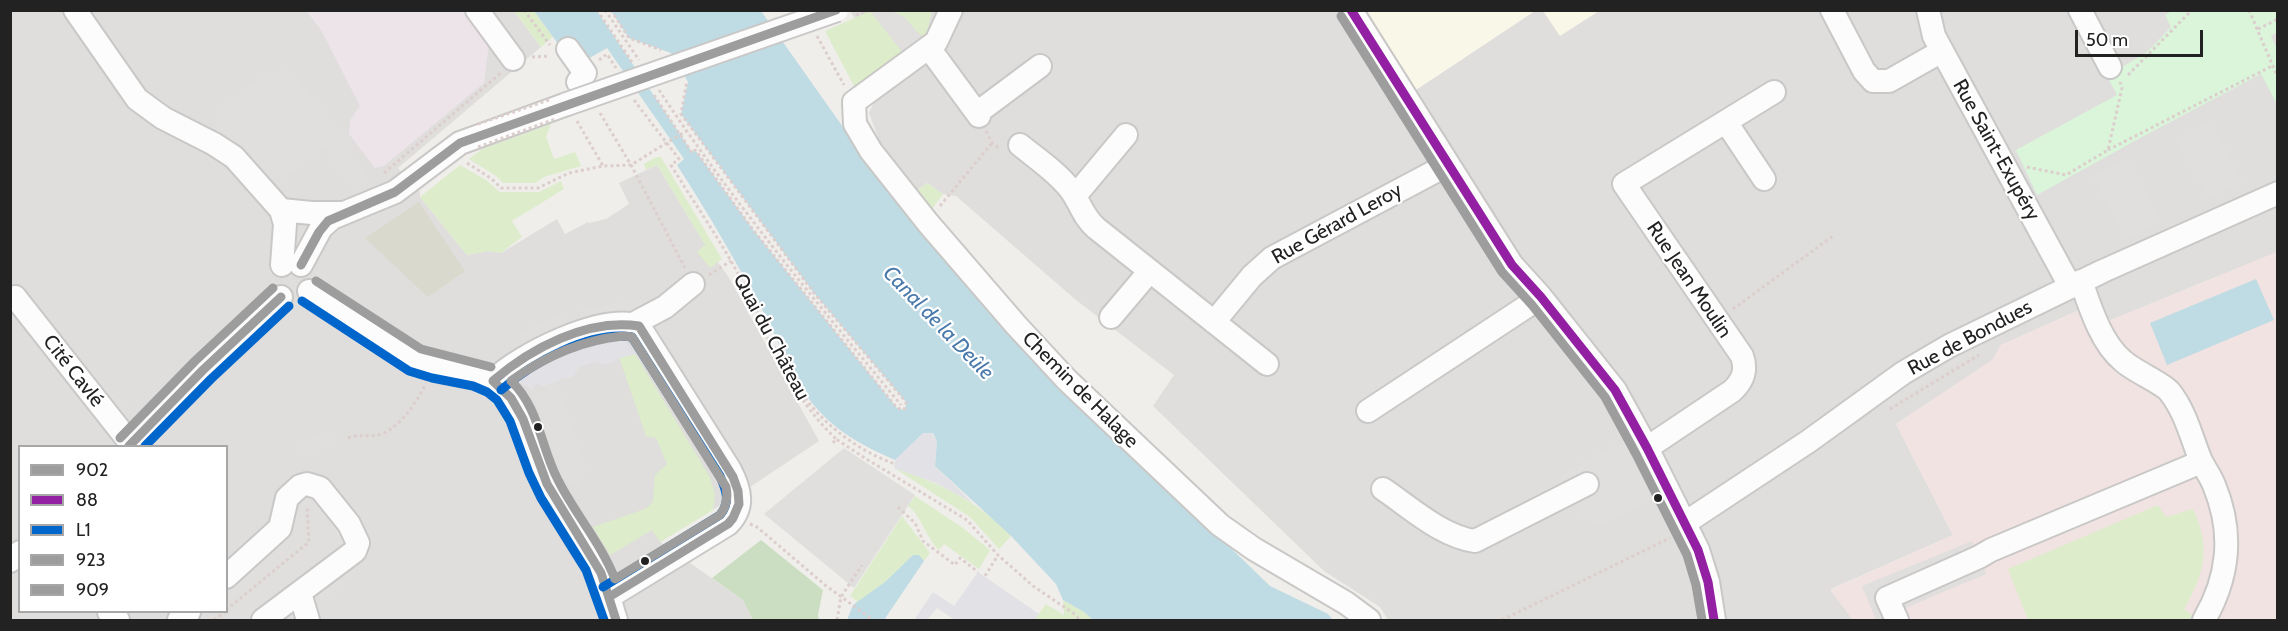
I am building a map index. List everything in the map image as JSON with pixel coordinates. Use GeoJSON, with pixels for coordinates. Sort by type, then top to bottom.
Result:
{"type":"FeatureCollection","features":[{"type":"Feature","properties":{"kind":"street"},"geometry":{"type":"LineString","coordinates":[[75,10],[137,99],[163,118],[234,157],[281,210],[292,265],[310,276],[309,291],[303,297],[295,300],[281,297],[275,291],[273,280],[276,272],[292,265],[321,228],[332,218],[395,192],[460,143],[522,120],[572,112],[837,10]]}},
{"type":"Feature","properties":{"kind":"street"},"geometry":{"type":"LineString","coordinates":[[477,10],[513,59]]}},
{"type":"Feature","properties":{"kind":"street"},"geometry":{"type":"LineString","coordinates":[[854,102],[929,48],[940,35],[951,10]]}},
{"type":"Feature","properties":{"kind":"street"},"geometry":{"type":"LineString","coordinates":[[1351,10],[1516,272],[1541,297],[1615,390],[1698,550],[1708,582],[1714,621]]}},
{"type":"Feature","properties":{"kind":"street"},"geometry":{"type":"LineString","coordinates":[[1832,10],[1864,71],[1873,81],[1889,81],[1942,51]]}},
{"type":"Feature","properties":{"kind":"street","name":"Rue Saint-Exupéry"},"geometry":{"type":"LineString","coordinates":[[1928,10],[1931,28],[1942,51],[2008,172],[2105,339],[2121,360],[2167,389],[2184,413],[2201,462],[2214,485],[2225,523],[2226,562],[2217,598],[2204,621]]}},
{"type":"Feature","properties":{"kind":"street"},"geometry":{"type":"LineString","coordinates":[[2080,10],[2110,67]]}},
{"type":"Feature","properties":{"kind":"street"},"geometry":{"type":"LineString","coordinates":[[929,48],[978,115],[1040,66]]}},
{"type":"Feature","properties":{"kind":"street"},"geometry":{"type":"LineString","coordinates":[[559,50],[585,73],[578,82]]}},
{"type":"Feature","properties":{"kind":"street","name":"Rue Jean Moulin"},"geometry":{"type":"LineString","coordinates":[[1647,448],[1732,391],[1741,381],[1744,368],[1742,356],[1624,184],[1774,92]]}},
{"type":"Feature","properties":{"kind":"street","name":"Chemin de Halage"},"geometry":{"type":"LineString","coordinates":[[854,102],[854,118],[865,141],[928,223],[1067,380],[1207,514],[1254,549],[1338,598],[1369,621]]}},
{"type":"Feature","properties":{"kind":"street"},"geometry":{"type":"LineString","coordinates":[[1726,122],[1764,179]]}},
{"type":"Feature","properties":{"kind":"street"},"geometry":{"type":"LineString","coordinates":[[1075,196],[1126,135]]}},
{"type":"Feature","properties":{"kind":"street"},"geometry":{"type":"LineString","coordinates":[[1020,145],[1066,183],[1090,223],[1267,364]]}},
{"type":"Feature","properties":{"kind":"street","name":"Rue Gérard Leroy"},"geometry":{"type":"LineString","coordinates":[[1214,322],[1252,276],[1272,258],[1447,165]]}},
{"type":"Feature","properties":{"kind":"street","name":"Rue de Bondues"},"geometry":{"type":"LineString","coordinates":[[1687,526],[1914,366],[1979,330],[2075,284],[2277,193]]}},
{"type":"Feature","properties":{"kind":"street"},"geometry":{"type":"LineString","coordinates":[[281,210],[343,213]]}},
{"type":"Feature","properties":{"kind":"street"},"geometry":{"type":"LineString","coordinates":[[1111,317],[1149,272]]}},
{"type":"Feature","properties":{"kind":"street"},"geometry":{"type":"LineString","coordinates":[[638,327],[693,284]]}},
{"type":"Feature","properties":{"kind":"street"},"geometry":{"type":"LineString","coordinates":[[309,291],[415,360],[432,368],[468,373],[493,381],[517,405],[547,484],[597,564],[616,621]]}},
{"type":"Feature","properties":{"kind":"street","name":"Cité Cavlé"},"geometry":{"type":"LineString","coordinates":[[15,297],[129,445]]}},
{"type":"Feature","properties":{"kind":"street"},"geometry":{"type":"LineString","coordinates":[[131,445],[203,370],[281,297]]}},
{"type":"Feature","properties":{"kind":"street"},"geometry":{"type":"LineString","coordinates":[[1368,411],[1541,297]]}},
{"type":"Feature","properties":{"kind":"street"},"geometry":{"type":"LineString","coordinates":[[493,381],[522,359],[559,341],[598,328],[623,323],[638,327],[736,482],[740,499],[735,517],[728,524],[609,597]]}},
{"type":"Feature","properties":{"kind":"street"},"geometry":{"type":"LineString","coordinates":[[1897,621],[1887,598],[1991,550],[2201,462]]}},
{"type":"Feature","properties":{"kind":"street"},"geometry":{"type":"LineString","coordinates":[[1383,489],[1442,529],[1461,539],[1475,541],[1587,484]]}},
{"type":"Feature","properties":{"kind":"street"},"geometry":{"type":"LineString","coordinates":[[228,575],[280,528],[287,498],[300,486],[315,485],[320,488],[349,524],[358,543],[355,550],[263,621]]}},
{"type":"Feature","properties":{"kind":"street"},"geometry":{"type":"LineString","coordinates":[[300,593],[308,621]]}},
{"type":"Feature","properties":{"kind":"path"},"geometry":{"type":"LineString","coordinates":[[524,10],[559,50]]}},
{"type":"Feature","properties":{"kind":"path"},"geometry":{"type":"LineString","coordinates":[[605,10],[643,66]]}},
{"type":"Feature","properties":{"kind":"path"},"geometry":{"type":"LineString","coordinates":[[611,10],[629,38],[670,53]]}},
{"type":"Feature","properties":{"kind":"path"},"geometry":{"type":"LineString","coordinates":[[2108,150],[2122,88],[2127,77],[2192,10]]}},
{"type":"Feature","properties":{"kind":"path"},"geometry":{"type":"LineString","coordinates":[[2249,10],[2277,78]]}},
{"type":"Feature","properties":{"kind":"path"},"geometry":{"type":"LineString","coordinates":[[2258,29],[2277,19]]}},
{"type":"Feature","properties":{"kind":"path"},"geometry":{"type":"LineString","coordinates":[[815,33],[854,102]]}},
{"type":"Feature","properties":{"kind":"path"},"geometry":{"type":"LineString","coordinates":[[378,179],[504,71],[513,59],[559,50]]}},
{"type":"Feature","properties":{"kind":"path"},"geometry":{"type":"LineString","coordinates":[[2008,172],[2025,166],[2066,175],[2108,150],[2272,66]]}},
{"type":"Feature","properties":{"kind":"path"},"geometry":{"type":"LineString","coordinates":[[2110,67],[2122,88]]}},
{"type":"Feature","properties":{"kind":"path"},"geometry":{"type":"LineString","coordinates":[[683,78],[688,82],[681,114],[809,286],[906,402],[903,410],[897,408],[754,231],[695,150]]}},
{"type":"Feature","properties":{"kind":"path"},"geometry":{"type":"LineString","coordinates":[[656,85],[686,131],[763,234],[901,405]]}},
{"type":"Feature","properties":{"kind":"path"},"geometry":{"type":"LineString","coordinates":[[572,112],[603,166]]}},
{"type":"Feature","properties":{"kind":"path"},"geometry":{"type":"LineString","coordinates":[[978,115],[992,143],[1012,158],[1020,145]]}},
{"type":"Feature","properties":{"kind":"path"},"geometry":{"type":"LineString","coordinates":[[465,162],[492,179],[501,188],[538,188],[569,173],[603,166],[631,165],[686,131]]}},
{"type":"Feature","properties":{"kind":"path","name":"Quai du Château"},"geometry":{"type":"LineString","coordinates":[[668,143],[679,159],[671,165],[731,261],[749,295],[770,344],[819,422],[836,438],[868,460],[968,520],[998,555],[1033,586],[1080,621]]}},
{"type":"Feature","properties":{"kind":"path"},"geometry":{"type":"LineString","coordinates":[[928,223],[933,212],[992,143]]}},
{"type":"Feature","properties":{"kind":"path"},"geometry":{"type":"LineString","coordinates":[[631,165],[693,284],[731,261]]}},
{"type":"Feature","properties":{"kind":"path"},"geometry":{"type":"LineString","coordinates":[[1716,321],[1833,236]]}},
{"type":"Feature","properties":{"kind":"path"},"geometry":{"type":"LineString","coordinates":[[770,344],[778,351],[803,395],[819,414],[851,442],[881,460],[895,464]]}},
{"type":"Feature","properties":{"kind":"path"},"geometry":{"type":"LineString","coordinates":[[348,438],[357,434],[380,435],[394,426],[422,392],[432,368]]}},
{"type":"Feature","properties":{"kind":"path"},"geometry":{"type":"LineString","coordinates":[[832,443],[836,438]]}},
{"type":"Feature","properties":{"kind":"path"},"geometry":{"type":"LineString","coordinates":[[898,507],[915,523],[923,541],[955,564],[960,558],[978,572]]}},
{"type":"Feature","properties":{"kind":"path"},"geometry":{"type":"LineString","coordinates":[[735,517],[757,527],[873,621]]}},
{"type":"Feature","properties":{"kind":"path"},"geometry":{"type":"LineString","coordinates":[[1502,621],[1687,526]]}},
{"type":"Feature","properties":{"kind":"path"},"geometry":{"type":"LineString","coordinates":[[984,576],[998,555]]}},
{"type":"Feature","properties":{"kind":"path"},"geometry":{"type":"LineString","coordinates":[[837,621],[841,597],[862,565]]}},
{"type":"Feature","properties":{"kind":"shaded area"},"geometry":{"type":"Polygon","coordinates":[[[10,11],[514,11],[541,47],[398,168],[420,192],[420,197],[467,255],[488,251],[501,253],[557,219],[565,234],[588,222],[606,219],[629,204],[619,183],[657,165],[706,246],[728,276],[819,441],[660,542],[743,600],[753,620],[11,620],[10,11]]]}},
{"type":"Feature","properties":{"kind":"shaded area"},"geometry":{"type":"Polygon","coordinates":[[[306,11],[470,11],[489,43],[484,83],[384,166],[375,168],[349,134],[350,120],[360,106],[321,30],[306,11]]]}},
{"type":"Feature","properties":{"kind":"shaded area"},"geometry":{"type":"Polygon","coordinates":[[[850,11],[2277,11],[2277,252],[2111,320],[2077,311],[2001,345],[1993,360],[1896,424],[1953,535],[1831,589],[1853,620],[1388,620],[1380,607],[1324,571],[1153,406],[1174,375],[1076,300],[956,196],[943,194],[927,183],[915,192],[879,140],[869,113],[889,70],[850,11]]]}},
{"type":"Feature","properties":{"kind":"shaded area"},"geometry":{"type":"Polygon","coordinates":[[[1366,11],[1535,11],[1416,90],[1366,11]]]}},
{"type":"Feature","properties":{"kind":"shaded area"},"geometry":{"type":"Polygon","coordinates":[[[1543,11],[1599,11],[1560,36],[1543,11]]]}},
{"type":"Feature","properties":{"kind":"shaded area"},"geometry":{"type":"Polygon","coordinates":[[[896,13],[904,17],[925,41],[904,54],[879,22],[896,13]]]}},
{"type":"Feature","properties":{"kind":"shaded area"},"geometry":{"type":"Polygon","coordinates":[[[290,70],[337,127],[337,138],[369,177],[356,189],[322,147],[287,177],[265,176],[218,130],[216,112],[264,74],[290,70]]]}},
{"type":"Feature","properties":{"kind":"shaded area"},"geometry":{"type":"Polygon","coordinates":[[[2210,121],[2243,182],[2209,200],[2176,140],[2210,121]]]}},
{"type":"Feature","properties":{"kind":"shaded area"},"geometry":{"type":"Polygon","coordinates":[[[2127,158],[2161,221],[2127,239],[2093,177],[2127,158]]]}},
{"type":"Feature","properties":{"kind":"shaded area"},"geometry":{"type":"Polygon","coordinates":[[[419,202],[465,271],[428,297],[365,238],[419,202]]]}},
{"type":"Feature","properties":{"kind":"shaded area"},"geometry":{"type":"Polygon","coordinates":[[[2277,252],[2277,620],[1853,620],[1830,590],[1953,535],[1896,424],[1992,360],[2001,345],[2077,311],[2111,320],[2277,252]]]}},
{"type":"Feature","properties":{"kind":"shaded area"},"geometry":{"type":"Polygon","coordinates":[[[643,299],[645,310],[584,322],[581,310],[643,299]]]}},
{"type":"Feature","properties":{"kind":"shaded area"},"geometry":{"type":"Polygon","coordinates":[[[561,315],[565,328],[525,347],[518,336],[537,324],[561,315]]]}},
{"type":"Feature","properties":{"kind":"shaded area"},"geometry":{"type":"Polygon","coordinates":[[[609,332],[624,339],[635,354],[615,359],[614,362],[604,365],[596,362],[579,367],[574,376],[560,378],[559,381],[542,387],[536,383],[533,390],[516,380],[521,371],[561,348],[609,332]]]}},
{"type":"Feature","properties":{"kind":"shaded area"},"geometry":{"type":"Polygon","coordinates":[[[1979,337],[1986,348],[1955,364],[1890,407],[1883,396],[1979,337]]]}},
{"type":"Feature","properties":{"kind":"shaded area"},"geometry":{"type":"Polygon","coordinates":[[[92,369],[128,411],[119,418],[82,377],[92,369]]]}},
{"type":"Feature","properties":{"kind":"shaded area"},"geometry":{"type":"Polygon","coordinates":[[[557,382],[586,469],[578,488],[561,478],[533,397],[540,394],[545,386],[557,382]]]}},
{"type":"Feature","properties":{"kind":"shaded area"},"geometry":{"type":"Polygon","coordinates":[[[321,430],[335,438],[311,458],[297,450],[321,430]]]}},
{"type":"Feature","properties":{"kind":"shaded area"},"geometry":{"type":"Polygon","coordinates":[[[931,432],[937,441],[935,466],[973,503],[936,483],[894,468],[895,460],[923,433],[931,432]]]}},
{"type":"Feature","properties":{"kind":"shaded area"},"geometry":{"type":"Polygon","coordinates":[[[1626,441],[1653,499],[1601,525],[1585,519],[1561,477],[1565,471],[1626,441]]]}},
{"type":"Feature","properties":{"kind":"shaded area"},"geometry":{"type":"Polygon","coordinates":[[[844,448],[915,495],[854,588],[764,514],[844,448]]]}},
{"type":"Feature","properties":{"kind":"shaded area"},"geometry":{"type":"Polygon","coordinates":[[[304,472],[319,478],[352,549],[358,573],[296,620],[163,620],[171,613],[228,613],[228,562],[268,525],[278,492],[286,478],[304,472]]]}},
{"type":"Feature","properties":{"kind":"shaded area"},"geometry":{"type":"Polygon","coordinates":[[[1972,541],[1986,574],[1901,610],[1905,620],[1876,620],[1862,586],[1972,541]]]}},
{"type":"Feature","properties":{"kind":"shaded area"},"geometry":{"type":"Polygon","coordinates":[[[978,572],[1039,614],[1034,620],[955,620],[937,608],[927,620],[914,620],[933,592],[954,606],[978,572]]]}},
{"type":"Feature","properties":{"kind":"green space"},"geometry":{"type":"Polygon","coordinates":[[[514,11],[534,11],[553,37],[541,47],[514,11]]]}},
{"type":"Feature","properties":{"kind":"green space"},"geometry":{"type":"Polygon","coordinates":[[[870,11],[904,54],[856,90],[825,31],[870,11]]]}},
{"type":"Feature","properties":{"kind":"green space"},"geometry":{"type":"Polygon","coordinates":[[[891,11],[932,11],[926,36],[920,35],[904,17],[891,11]]]}},
{"type":"Feature","properties":{"kind":"green space"},"geometry":{"type":"Polygon","coordinates":[[[2172,11],[2277,11],[2277,32],[2271,36],[2277,49],[2277,104],[2261,74],[2037,195],[2016,150],[2117,95],[2107,76],[2147,52],[2171,27],[2165,15],[2172,11]]]}},
{"type":"Feature","properties":{"kind":"green space"},"geometry":{"type":"Polygon","coordinates":[[[551,124],[546,136],[554,159],[575,152],[581,166],[544,177],[535,183],[503,183],[469,159],[482,149],[551,124]]]}},
{"type":"Feature","properties":{"kind":"green space"},"geometry":{"type":"Polygon","coordinates":[[[656,157],[661,157],[722,259],[710,268],[697,252],[705,245],[657,165],[646,170],[644,164],[656,157]]]}},
{"type":"Feature","properties":{"kind":"green space"},"geometry":{"type":"Polygon","coordinates":[[[460,165],[486,180],[500,192],[539,192],[561,181],[564,189],[512,221],[522,237],[501,253],[488,251],[467,255],[420,197],[460,165]]]}},
{"type":"Feature","properties":{"kind":"green space"},"geometry":{"type":"Polygon","coordinates":[[[927,183],[943,194],[930,212],[915,192],[927,183]]]}},
{"type":"Feature","properties":{"kind":"green space"},"geometry":{"type":"Polygon","coordinates":[[[635,354],[710,477],[715,495],[713,510],[660,542],[652,530],[610,555],[593,527],[645,509],[653,502],[655,475],[667,464],[656,438],[646,436],[620,360],[620,358],[635,354]]]}},
{"type":"Feature","properties":{"kind":"green space"},"geometry":{"type":"Polygon","coordinates":[[[894,468],[928,480],[957,494],[984,512],[1011,536],[999,549],[970,517],[894,468]]]}},
{"type":"Feature","properties":{"kind":"green space"},"geometry":{"type":"Polygon","coordinates":[[[915,496],[963,528],[990,550],[979,569],[944,544],[939,550],[934,545],[917,516],[908,506],[915,496]]]}},
{"type":"Feature","properties":{"kind":"green space"},"geometry":{"type":"Polygon","coordinates":[[[2158,505],[2166,517],[2193,509],[2199,523],[2204,548],[2203,560],[2197,583],[2184,609],[2193,616],[2190,620],[2028,620],[2008,569],[2158,505]]]}},
{"type":"Feature","properties":{"kind":"green space"},"geometry":{"type":"Polygon","coordinates":[[[902,516],[930,553],[924,561],[919,555],[913,555],[885,582],[858,602],[850,596],[902,516]]]}},
{"type":"Feature","properties":{"kind":"green space"},"geometry":{"type":"Polygon","coordinates":[[[761,540],[823,590],[819,620],[753,620],[743,600],[712,578],[761,540]]]}},
{"type":"Feature","properties":{"kind":"green space"},"geometry":{"type":"Polygon","coordinates":[[[1063,600],[1093,620],[1034,620],[1046,604],[1064,615],[1063,600]]]}},
{"type":"Feature","properties":{"kind":"water","name":"Canal de la Deûle"},"geometry":{"type":"Polygon","coordinates":[[[534,11],[597,11],[692,152],[695,150],[754,231],[897,408],[903,410],[906,402],[814,293],[681,114],[688,82],[671,53],[629,38],[611,11],[761,11],[862,154],[1015,339],[1270,586],[1328,614],[1333,620],[1093,620],[1063,600],[1056,584],[1011,536],[935,466],[937,441],[933,433],[923,433],[895,460],[850,437],[813,404],[799,384],[744,277],[677,165],[684,159],[607,48],[586,60],[564,52],[534,11]]]}},
{"type":"Feature","properties":{"kind":"water"},"geometry":{"type":"Polygon","coordinates":[[[2256,279],[2274,320],[2167,365],[2150,323],[2256,279]]]}},
{"type":"Feature","properties":{"kind":"water"},"geometry":{"type":"Polygon","coordinates":[[[913,555],[919,555],[924,561],[884,620],[847,620],[853,605],[885,582],[913,555]]]}},
{"type":"Feature","properties":{"kind":"transit line","name":"902"},"geometry":{"type":"LineString","coordinates":[[301,265],[319,232],[328,221],[395,192],[460,143],[836,10]]}},
{"type":"Feature","properties":{"kind":"transit line","name":"88"},"geometry":{"type":"LineString","coordinates":[[1351,10],[1512,265],[1541,297],[1615,390],[1698,550],[1708,582],[1714,620]]}},
{"type":"Feature","properties":{"kind":"transit line","name":"909"},"geometry":{"type":"LineString","coordinates":[[1341,16],[1502,272],[1532,305],[1605,397],[1687,555],[1696,585],[1702,620]]}},
{"type":"Feature","properties":{"kind":"transit line","name":"923"},"geometry":{"type":"LineString","coordinates":[[316,281],[421,349],[491,367]]}},
{"type":"Feature","properties":{"kind":"transit line","name":"923"},"geometry":{"type":"LineString","coordinates":[[120,438],[195,361],[273,288]]}},
{"type":"Feature","properties":{"kind":"transit line","name":"902"},"geometry":{"type":"LineString","coordinates":[[130,445],[203,370],[281,297]]}},
{"type":"Feature","properties":{"kind":"transit line","name":"L1"},"geometry":{"type":"LineString","coordinates":[[302,301],[409,371],[473,386],[487,392],[497,400],[510,421],[541,498],[586,570],[604,620]]}},
{"type":"Feature","properties":{"kind":"transit line","name":"L1"},"geometry":{"type":"LineString","coordinates":[[146,445],[211,379],[289,306]]}},
{"type":"Feature","properties":{"kind":"transit line","name":"902"},"geometry":{"type":"LineString","coordinates":[[493,381],[525,357],[561,338],[600,327],[639,326],[733,477],[738,491],[739,504],[728,524],[609,597]]}},
{"type":"Feature","properties":{"kind":"transit line","name":"L1"},"geometry":{"type":"LineString","coordinates":[[501,390],[529,369],[562,351],[598,339],[616,336],[632,337],[720,476],[726,491],[726,501],[720,515],[603,587]]}},
{"type":"Feature","properties":{"kind":"transit line","name":"923"},"geometry":{"type":"LineString","coordinates":[[623,336],[632,337],[726,487],[727,498],[720,515],[615,579],[603,553],[572,505],[552,468],[528,403],[511,381],[537,364],[564,351],[593,341],[623,336]]}},
{"type":"Feature","properties":{"kind":"transit line","name":"902"},"geometry":{"type":"LineString","coordinates":[[493,381],[511,398],[523,419],[547,484],[601,573],[616,620]]}}]}
